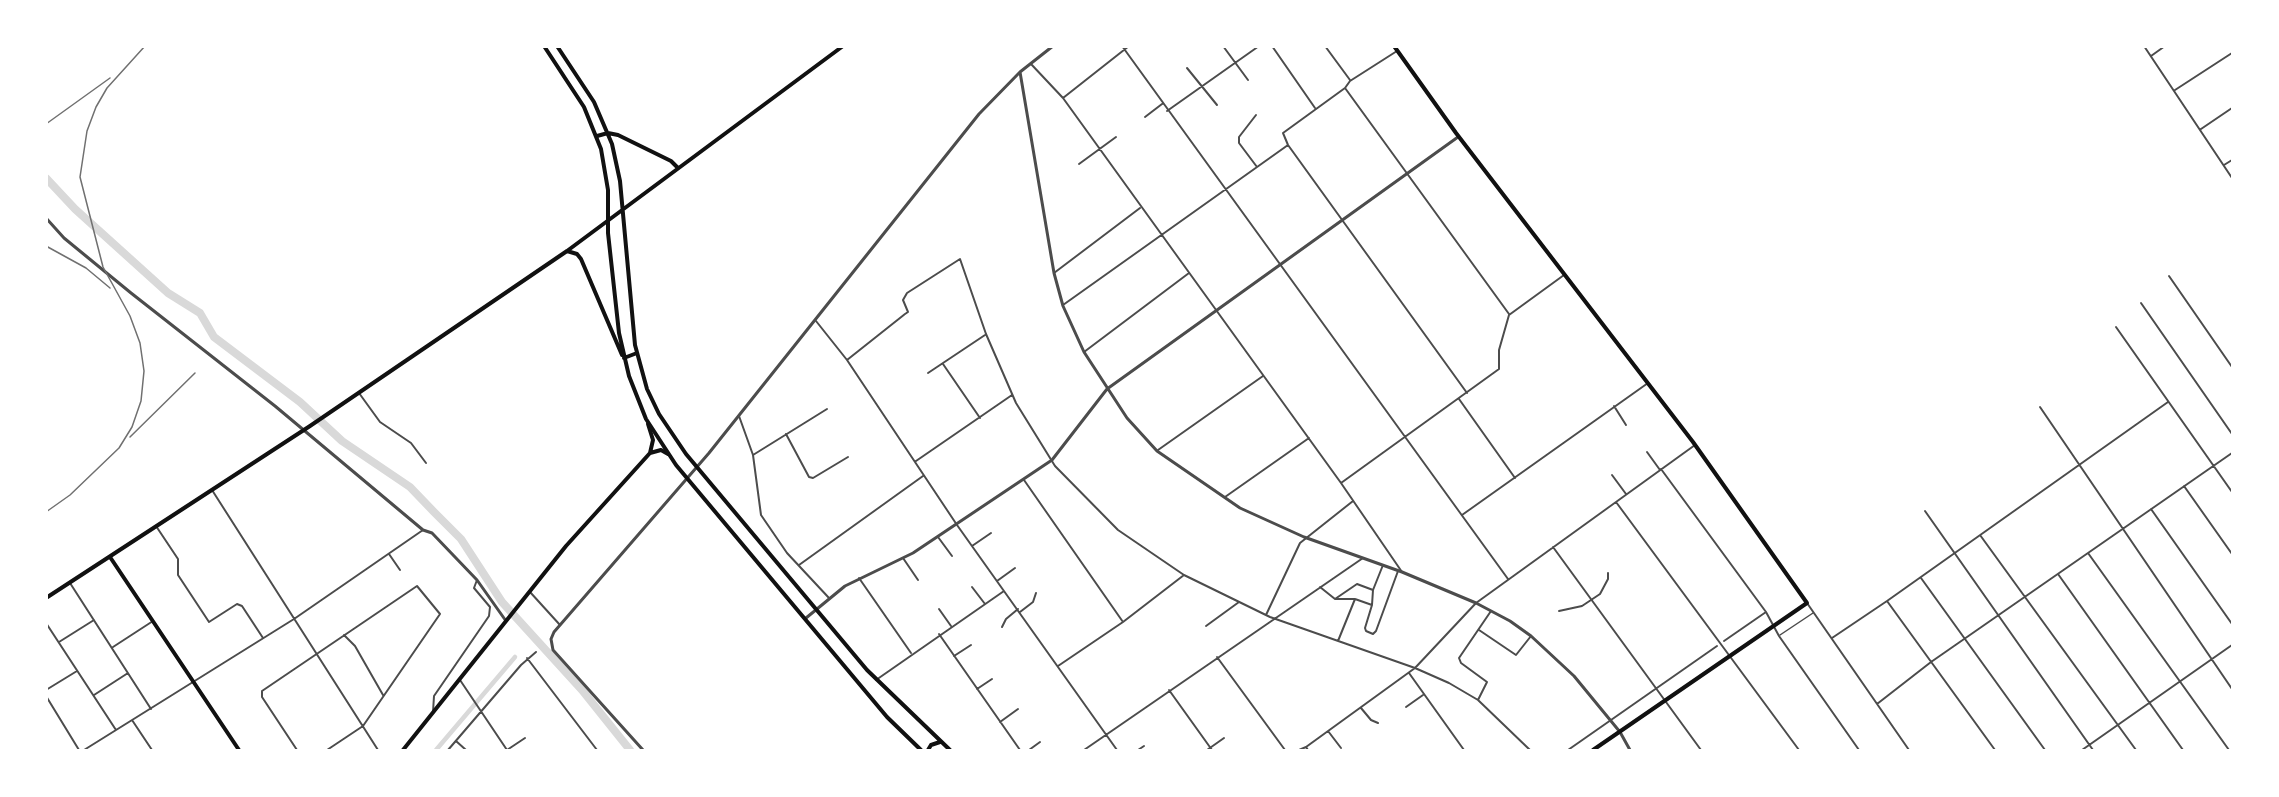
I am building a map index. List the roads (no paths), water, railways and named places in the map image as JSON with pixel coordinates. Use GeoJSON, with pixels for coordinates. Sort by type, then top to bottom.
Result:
{"type":"FeatureCollection","features":[{"type":"Feature","properties":{"kind":"main road"},"geometry":{"type":"LineString","coordinates":[[403,750],[566,546],[650,453],[653,440],[634,392],[624,358],[608,233],[610,220],[607,177],[597,136],[577,94],[544,46]]}},
{"type":"Feature","properties":{"kind":"main road"},"geometry":{"type":"LineString","coordinates":[[557,46],[588,91],[608,133],[618,169],[637,353],[647,389],[658,414],[697,468],[876,680],[950,750]]}},
{"type":"Feature","properties":{"kind":"main road"},"geometry":{"type":"LineString","coordinates":[[46,598],[303,431],[567,251],[677,167],[843,46]]}},
{"type":"Feature","properties":{"kind":"main road"},"geometry":{"type":"LineString","coordinates":[[1394,46],[1564,275],[1648,382],[1807,603],[1593,750]]}},
{"type":"Feature","properties":{"kind":"main road"},"geometry":{"type":"LineString","coordinates":[[597,136],[608,133],[629,140],[671,161],[677,167]]}},
{"type":"Feature","properties":{"kind":"main road"},"geometry":{"type":"LineString","coordinates":[[567,251],[578,254],[581,259],[615,344],[624,358]]}},
{"type":"Feature","properties":{"kind":"main road"},"geometry":{"type":"LineString","coordinates":[[624,358],[637,353]]}},
{"type":"Feature","properties":{"kind":"main road"},"geometry":{"type":"LineString","coordinates":[[647,421],[676,465],[896,727],[921,750]]}},
{"type":"Feature","properties":{"kind":"main road"},"geometry":{"type":"LineString","coordinates":[[650,453],[661,450],[668,454]]}},
{"type":"Feature","properties":{"kind":"main road"},"geometry":{"type":"LineString","coordinates":[[110,557],[239,750]]}},
{"type":"Feature","properties":{"kind":"main road"},"geometry":{"type":"LineString","coordinates":[[928,750],[934,743],[941,742]]}},
{"type":"Feature","properties":{"kind":"street"},"geometry":{"type":"LineString","coordinates":[[644,750],[554,650],[551,639],[739,417],[979,114],[1020,72],[1053,46]]}},
{"type":"Feature","properties":{"kind":"street"},"geometry":{"type":"LineString","coordinates":[[1063,99],[1129,46]]}},
{"type":"Feature","properties":{"kind":"street"},"geometry":{"type":"LineString","coordinates":[[1223,46],[1248,80]]}},
{"type":"Feature","properties":{"kind":"street"},"geometry":{"type":"LineString","coordinates":[[1167,111],[1259,46]]}},
{"type":"Feature","properties":{"kind":"street"},"geometry":{"type":"LineString","coordinates":[[1272,46],[1315,109]]}},
{"type":"Feature","properties":{"kind":"street"},"geometry":{"type":"LineString","coordinates":[[1325,46],[1350,81]]}},
{"type":"Feature","properties":{"kind":"street"},"geometry":{"type":"LineString","coordinates":[[2144,46],[2232,178]]}},
{"type":"Feature","properties":{"kind":"street"},"geometry":{"type":"LineString","coordinates":[[2151,56],[2165,46]]}},
{"type":"Feature","properties":{"kind":"street"},"geometry":{"type":"LineString","coordinates":[[1124,48],[1224,190],[1508,579]]}},
{"type":"Feature","properties":{"kind":"street"},"geometry":{"type":"LineString","coordinates":[[1397,51],[1350,81],[1345,88],[1283,133],[1288,145],[1467,393]]}},
{"type":"Feature","properties":{"kind":"street"},"geometry":{"type":"LineString","coordinates":[[2175,90],[2232,53]]}},
{"type":"Feature","properties":{"kind":"street"},"geometry":{"type":"LineString","coordinates":[[1031,63],[1063,99],[1354,501],[1400,571]]}},
{"type":"Feature","properties":{"kind":"street"},"geometry":{"type":"LineString","coordinates":[[1187,68],[1217,105]]}},
{"type":"Feature","properties":{"kind":"street"},"geometry":{"type":"LineString","coordinates":[[1020,72],[1054,273],[1063,306],[1084,352],[1127,418],[1157,451],[1224,498],[1304,537],[1400,571],[1476,603],[1531,636],[1574,676],[1611,720],[1630,750]]}},
{"type":"Feature","properties":{"kind":"street"},"geometry":{"type":"LineString","coordinates":[[1345,88],[1509,315]]}},
{"type":"Feature","properties":{"kind":"street"},"geometry":{"type":"LineString","coordinates":[[1145,117],[1162,104]]}},
{"type":"Feature","properties":{"kind":"street"},"geometry":{"type":"LineString","coordinates":[[2201,129],[2232,108]]}},
{"type":"Feature","properties":{"kind":"street"},"geometry":{"type":"LineString","coordinates":[[1256,115],[1239,137],[1239,143],[1257,167]]}},
{"type":"Feature","properties":{"kind":"street"},"geometry":{"type":"LineString","coordinates":[[806,618],[829,598],[859,578],[903,558],[938,537],[1052,460],[1107,389],[1460,136]]}},
{"type":"Feature","properties":{"kind":"street"},"geometry":{"type":"LineString","coordinates":[[1079,164],[1116,137]]}},
{"type":"Feature","properties":{"kind":"street"},"geometry":{"type":"LineString","coordinates":[[1063,306],[1288,145]]}},
{"type":"Feature","properties":{"kind":"street"},"geometry":{"type":"LineString","coordinates":[[2224,165],[2232,160]]}},
{"type":"Feature","properties":{"kind":"street"},"geometry":{"type":"LineString","coordinates":[[1054,273],[1140,208]]}},
{"type":"Feature","properties":{"kind":"street"},"geometry":{"type":"LineString","coordinates":[[46,219],[64,238],[423,530],[432,533],[477,580],[509,620]]}},
{"type":"Feature","properties":{"kind":"street"},"geometry":{"type":"LineString","coordinates":[[847,360],[908,312],[903,300],[907,293],[960,259],[986,334],[1012,396],[1052,460],[1071,484],[1118,530],[1184,575],[1266,615],[1415,668],[1478,700],[1530,750]]}},
{"type":"Feature","properties":{"kind":"street"},"geometry":{"type":"LineString","coordinates":[[1084,352],[1189,273]]}},
{"type":"Feature","properties":{"kind":"street"},"geometry":{"type":"LineString","coordinates":[[1341,483],[1499,369],[1498,350],[1509,315],[1564,275]]}},
{"type":"Feature","properties":{"kind":"street"},"geometry":{"type":"LineString","coordinates":[[2169,276],[2232,367]]}},
{"type":"Feature","properties":{"kind":"street"},"geometry":{"type":"LineString","coordinates":[[2141,303],[2232,434]]}},
{"type":"Feature","properties":{"kind":"street"},"geometry":{"type":"LineString","coordinates":[[816,321],[847,360],[916,461],[923,476],[1117,750]]}},
{"type":"Feature","properties":{"kind":"street"},"geometry":{"type":"LineString","coordinates":[[2116,327],[2232,492]]}},
{"type":"Feature","properties":{"kind":"street"},"geometry":{"type":"LineString","coordinates":[[928,373],[986,334]]}},
{"type":"Feature","properties":{"kind":"street"},"geometry":{"type":"LineString","coordinates":[[943,364],[980,418]]}},
{"type":"Feature","properties":{"kind":"street"},"geometry":{"type":"LineString","coordinates":[[1157,451],[1263,376]]}},
{"type":"Feature","properties":{"kind":"street"},"geometry":{"type":"LineString","coordinates":[[1462,515],[1648,382]]}},
{"type":"Feature","properties":{"kind":"street"},"geometry":{"type":"LineString","coordinates":[[359,393],[380,422],[411,443],[426,463]]}},
{"type":"Feature","properties":{"kind":"street"},"geometry":{"type":"LineString","coordinates":[[916,461],[1012,396]]}},
{"type":"Feature","properties":{"kind":"street"},"geometry":{"type":"LineString","coordinates":[[1458,399],[1515,478]]}},
{"type":"Feature","properties":{"kind":"street"},"geometry":{"type":"LineString","coordinates":[[1832,638],[2168,402]]}},
{"type":"Feature","properties":{"kind":"street"},"geometry":{"type":"LineString","coordinates":[[1614,406],[1626,425]]}},
{"type":"Feature","properties":{"kind":"street"},"geometry":{"type":"LineString","coordinates":[[2040,407],[2232,688]]}},
{"type":"Feature","properties":{"kind":"street"},"geometry":{"type":"LineString","coordinates":[[753,454],[827,409]]}},
{"type":"Feature","properties":{"kind":"street"},"geometry":{"type":"LineString","coordinates":[[739,417],[753,454],[761,515],[798,566],[829,598]]}},
{"type":"Feature","properties":{"kind":"street"},"geometry":{"type":"LineString","coordinates":[[786,434],[809,477],[813,478],[848,457]]}},
{"type":"Feature","properties":{"kind":"street"},"geometry":{"type":"LineString","coordinates":[[1224,498],[1309,438]]}},
{"type":"Feature","properties":{"kind":"street"},"geometry":{"type":"LineString","coordinates":[[1299,750],[1408,674],[1476,603],[1695,446]]}},
{"type":"Feature","properties":{"kind":"street"},"geometry":{"type":"LineString","coordinates":[[1647,452],[1766,612],[1779,636],[1859,750]]}},
{"type":"Feature","properties":{"kind":"street"},"geometry":{"type":"LineString","coordinates":[[1877,704],[1931,662],[2232,453]]}},
{"type":"Feature","properties":{"kind":"street"},"geometry":{"type":"LineString","coordinates":[[1611,475],[1626,494]]}},
{"type":"Feature","properties":{"kind":"street"},"geometry":{"type":"LineString","coordinates":[[798,566],[923,476]]}},
{"type":"Feature","properties":{"kind":"street"},"geometry":{"type":"LineString","coordinates":[[1024,480],[1123,622]]}},
{"type":"Feature","properties":{"kind":"street"},"geometry":{"type":"LineString","coordinates":[[2184,486],[2232,555]]}},
{"type":"Feature","properties":{"kind":"street"},"geometry":{"type":"LineString","coordinates":[[212,490],[378,750]]}},
{"type":"Feature","properties":{"kind":"street"},"geometry":{"type":"LineString","coordinates":[[1266,615],[1304,537],[1354,501]]}},
{"type":"Feature","properties":{"kind":"street"},"geometry":{"type":"LineString","coordinates":[[1616,501],[1798,750]]}},
{"type":"Feature","properties":{"kind":"street"},"geometry":{"type":"LineString","coordinates":[[2151,509],[2232,624]]}},
{"type":"Feature","properties":{"kind":"street"},"geometry":{"type":"LineString","coordinates":[[1925,511],[2093,750]]}},
{"type":"Feature","properties":{"kind":"street"},"geometry":{"type":"LineString","coordinates":[[156,526],[178,559],[178,576],[209,622],[237,604],[242,606],[263,638]]}},
{"type":"Feature","properties":{"kind":"street"},"geometry":{"type":"LineString","coordinates":[[84,750],[294,619],[423,530]]}},
{"type":"Feature","properties":{"kind":"street"},"geometry":{"type":"LineString","coordinates":[[972,546],[991,533]]}},
{"type":"Feature","properties":{"kind":"street"},"geometry":{"type":"LineString","coordinates":[[1980,535],[2136,750]]}},
{"type":"Feature","properties":{"kind":"street"},"geometry":{"type":"LineString","coordinates":[[938,537],[952,556]]}},
{"type":"Feature","properties":{"kind":"street"},"geometry":{"type":"LineString","coordinates":[[1553,547],[1701,750]]}},
{"type":"Feature","properties":{"kind":"street"},"geometry":{"type":"LineString","coordinates":[[2088,553],[2229,750]]}},
{"type":"Feature","properties":{"kind":"street"},"geometry":{"type":"LineString","coordinates":[[389,554],[400,570]]}},
{"type":"Feature","properties":{"kind":"street"},"geometry":{"type":"LineString","coordinates":[[903,558],[918,580]]}},
{"type":"Feature","properties":{"kind":"street"},"geometry":{"type":"LineString","coordinates":[[1084,750],[1363,558]]}},
{"type":"Feature","properties":{"kind":"street"},"geometry":{"type":"LineString","coordinates":[[1383,565],[1373,590],[1372,605],[1365,628],[1373,634],[1400,571]]}},
{"type":"Feature","properties":{"kind":"street"},"geometry":{"type":"LineString","coordinates":[[997,581],[1015,568]]}},
{"type":"Feature","properties":{"kind":"street"},"geometry":{"type":"LineString","coordinates":[[1559,611],[1582,606],[1592,600],[1604,590],[1608,573]]}},
{"type":"Feature","properties":{"kind":"street"},"geometry":{"type":"LineString","coordinates":[[2058,574],[2148,704],[2183,750]]}},
{"type":"Feature","properties":{"kind":"street"},"geometry":{"type":"LineString","coordinates":[[1058,666],[1123,622],[1184,575]]}},
{"type":"Feature","properties":{"kind":"street"},"geometry":{"type":"LineString","coordinates":[[1920,577],[2045,750]]}},
{"type":"Feature","properties":{"kind":"street"},"geometry":{"type":"LineString","coordinates":[[859,578],[912,654]]}},
{"type":"Feature","properties":{"kind":"street"},"geometry":{"type":"LineString","coordinates":[[432,714],[434,696],[489,616],[490,607],[474,588],[477,580]]}},
{"type":"Feature","properties":{"kind":"street"},"geometry":{"type":"LineString","coordinates":[[70,582],[151,709]]}},
{"type":"Feature","properties":{"kind":"street"},"geometry":{"type":"LineString","coordinates":[[1335,599],[1357,584],[1373,590]]}},
{"type":"Feature","properties":{"kind":"street"},"geometry":{"type":"LineString","coordinates":[[297,750],[262,697],[261,691],[417,586],[440,614],[363,726],[327,750]]}},
{"type":"Feature","properties":{"kind":"street"},"geometry":{"type":"LineString","coordinates":[[972,587],[985,604]]}},
{"type":"Feature","properties":{"kind":"street"},"geometry":{"type":"LineString","coordinates":[[1320,587],[1335,599],[1355,599],[1372,605]]}},
{"type":"Feature","properties":{"kind":"street"},"geometry":{"type":"LineString","coordinates":[[876,680],[939,634],[1004,591]]}},
{"type":"Feature","properties":{"kind":"street"},"geometry":{"type":"LineString","coordinates":[[530,592],[561,626]]}},
{"type":"Feature","properties":{"kind":"street"},"geometry":{"type":"LineString","coordinates":[[1002,627],[1006,619],[1033,602],[1036,594]]}},
{"type":"Feature","properties":{"kind":"street"},"geometry":{"type":"LineString","coordinates":[[1337,642],[1355,599]]}},
{"type":"Feature","properties":{"kind":"street"},"geometry":{"type":"LineString","coordinates":[[1887,601],[1995,750]]}},
{"type":"Feature","properties":{"kind":"street"},"geometry":{"type":"LineString","coordinates":[[1206,626],[1239,602]]}},
{"type":"Feature","properties":{"kind":"street"},"geometry":{"type":"LineString","coordinates":[[1807,603],[1909,750]]}},
{"type":"Feature","properties":{"kind":"street"},"geometry":{"type":"LineString","coordinates":[[939,609],[951,626]]}},
{"type":"Feature","properties":{"kind":"street"},"geometry":{"type":"LineString","coordinates":[[1478,700],[1488,682],[1461,663],[1459,658],[1491,611]]}},
{"type":"Feature","properties":{"kind":"street"},"geometry":{"type":"LineString","coordinates":[[1724,641],[1766,612]]}},
{"type":"Feature","properties":{"kind":"street"},"geometry":{"type":"LineString","coordinates":[[59,642],[94,620]]}},
{"type":"Feature","properties":{"kind":"street"},"geometry":{"type":"LineString","coordinates":[[112,648],[153,621]]}},
{"type":"Feature","properties":{"kind":"street"},"geometry":{"type":"LineString","coordinates":[[46,623],[116,730]]}},
{"type":"Feature","properties":{"kind":"street"},"geometry":{"type":"LineString","coordinates":[[1479,630],[1516,655],[1531,636]]}},
{"type":"Feature","properties":{"kind":"street"},"geometry":{"type":"LineString","coordinates":[[939,634],[1020,750]]}},
{"type":"Feature","properties":{"kind":"street"},"geometry":{"type":"LineString","coordinates":[[344,635],[355,646],[384,696]]}},
{"type":"Feature","properties":{"kind":"street"},"geometry":{"type":"LineString","coordinates":[[954,656],[971,645]]}},
{"type":"Feature","properties":{"kind":"street"},"geometry":{"type":"LineString","coordinates":[[2082,750],[2232,645]]}},
{"type":"Feature","properties":{"kind":"street"},"geometry":{"type":"LineString","coordinates":[[1568,750],[1717,646]]}},
{"type":"Feature","properties":{"kind":"street"},"geometry":{"type":"LineString","coordinates":[[448,750],[527,658],[536,652]]}},
{"type":"Feature","properties":{"kind":"street"},"geometry":{"type":"LineString","coordinates":[[1217,657],[1285,750]]}},
{"type":"Feature","properties":{"kind":"street"},"geometry":{"type":"LineString","coordinates":[[527,658],[597,750]]}},
{"type":"Feature","properties":{"kind":"street"},"geometry":{"type":"LineString","coordinates":[[46,690],[78,670]]}},
{"type":"Feature","properties":{"kind":"street"},"geometry":{"type":"LineString","coordinates":[[94,695],[128,673]]}},
{"type":"Feature","properties":{"kind":"street"},"geometry":{"type":"LineString","coordinates":[[1408,674],[1464,750]]}},
{"type":"Feature","properties":{"kind":"street"},"geometry":{"type":"LineString","coordinates":[[977,689],[992,679]]}},
{"type":"Feature","properties":{"kind":"street"},"geometry":{"type":"LineString","coordinates":[[460,680],[507,750],[525,738]]}},
{"type":"Feature","properties":{"kind":"street"},"geometry":{"type":"LineString","coordinates":[[1169,690],[1210,750],[1224,738]]}},
{"type":"Feature","properties":{"kind":"street"},"geometry":{"type":"LineString","coordinates":[[1406,707],[1424,694]]}},
{"type":"Feature","properties":{"kind":"street"},"geometry":{"type":"LineString","coordinates":[[46,696],[79,750]]}},
{"type":"Feature","properties":{"kind":"street"},"geometry":{"type":"LineString","coordinates":[[1361,708],[1371,720],[1378,723]]}},
{"type":"Feature","properties":{"kind":"street"},"geometry":{"type":"LineString","coordinates":[[1000,722],[1018,710]]}},
{"type":"Feature","properties":{"kind":"street"},"geometry":{"type":"LineString","coordinates":[[132,720],[152,750]]}},
{"type":"Feature","properties":{"kind":"street"},"geometry":{"type":"LineString","coordinates":[[1328,731],[1341,748]]}},
{"type":"Feature","properties":{"kind":"street"},"geometry":{"type":"LineString","coordinates":[[456,741],[466,750]]}},
{"type":"Feature","properties":{"kind":"street"},"geometry":{"type":"LineString","coordinates":[[1029,750],[1040,742]]}},
{"type":"Feature","properties":{"kind":"street"},"geometry":{"type":"LineString","coordinates":[[1138,750],[1144,746]]}},
{"type":"Feature","properties":{"kind":"lane"},"geometry":{"type":"LineString","coordinates":[[1779,636],[1814,612]]}},
{"type":"Feature","properties":{"kind":"waterway"},"geometry":{"type":"LineString","coordinates":[[46,178],[75,209],[168,293],[200,313],[214,337],[300,402],[342,441],[410,487],[461,539],[502,602],[582,690],[630,750]]}},
{"type":"Feature","properties":{"kind":"waterway"},"geometry":{"type":"LineString","coordinates":[[436,750],[515,657]]}},
{"type":"Feature","properties":{"kind":"railway"},"geometry":{"type":"LineString","coordinates":[[46,512],[70,495],[119,448],[132,427],[141,401],[144,371],[140,343],[130,316],[103,267],[80,177],[87,131],[96,107],[107,88],[145,46]]}},
{"type":"Feature","properties":{"kind":"railway"},"geometry":{"type":"LineString","coordinates":[[46,124],[110,78]]}},
{"type":"Feature","properties":{"kind":"railway"},"geometry":{"type":"LineString","coordinates":[[46,246],[86,268],[110,288]]}},
{"type":"Feature","properties":{"kind":"railway"},"geometry":{"type":"LineString","coordinates":[[130,437],[195,373]]}}]}
